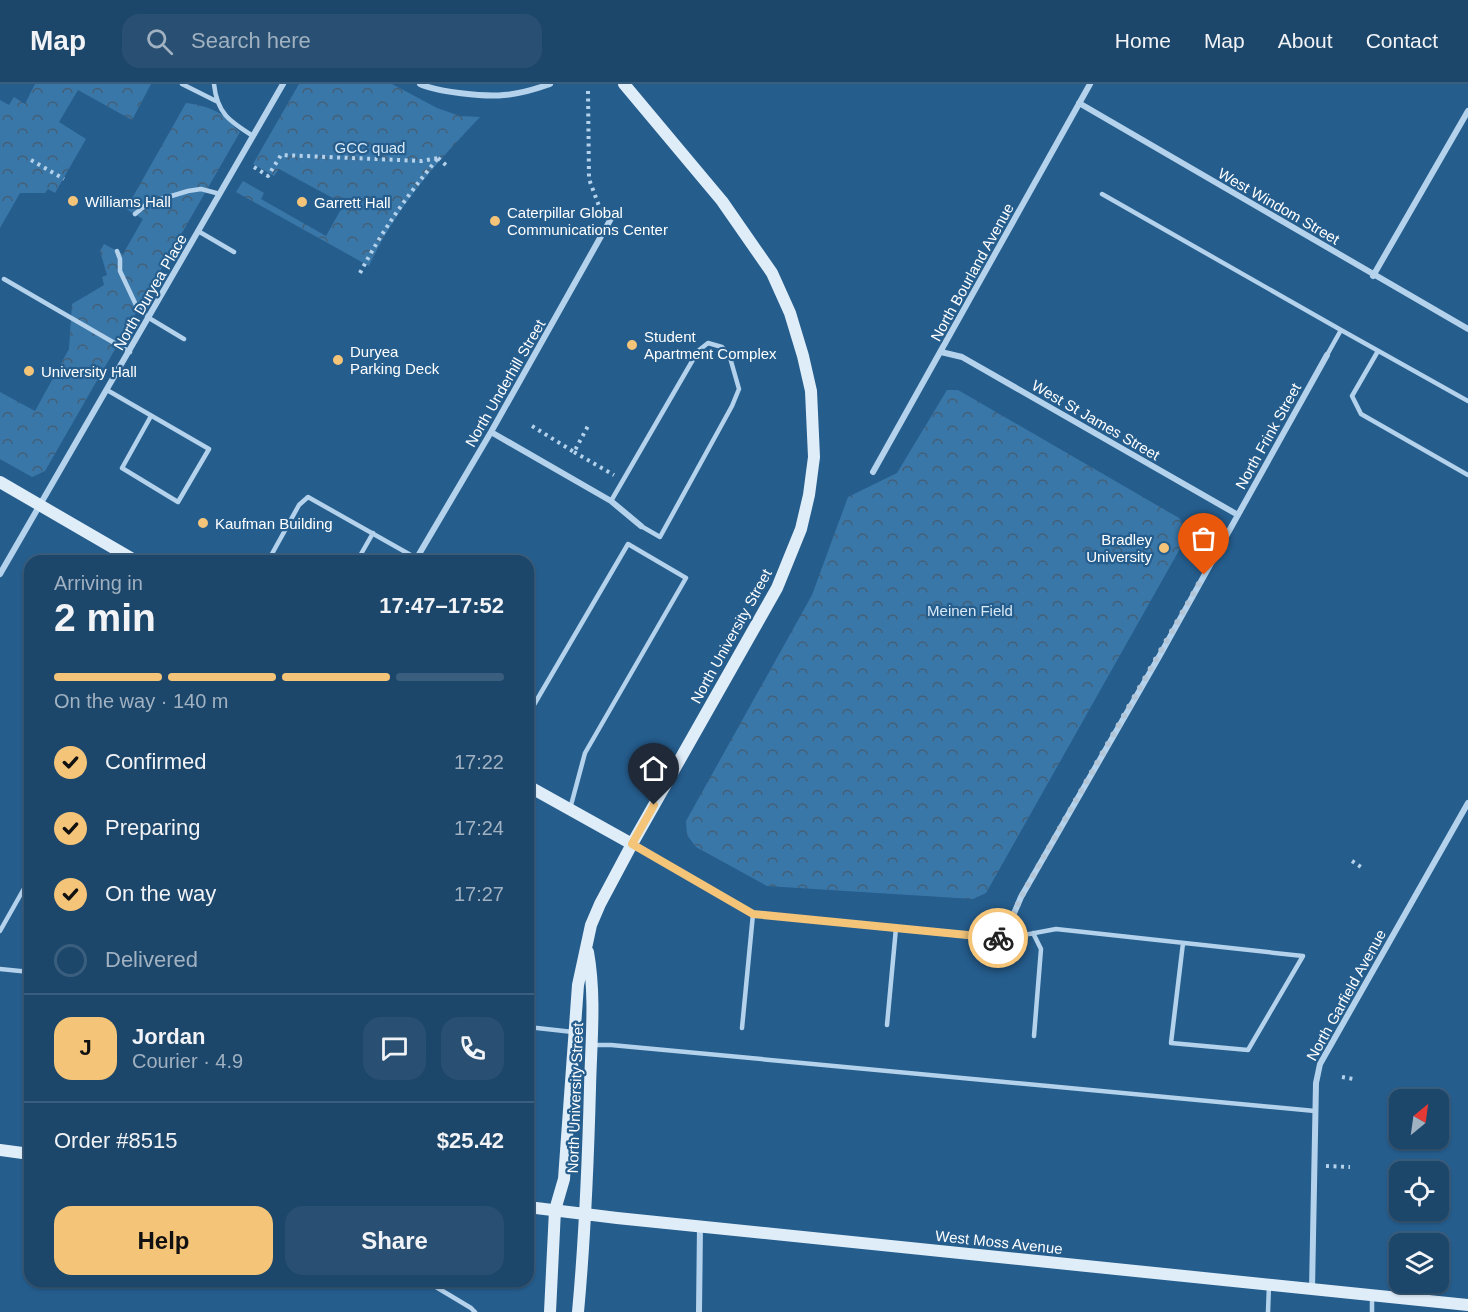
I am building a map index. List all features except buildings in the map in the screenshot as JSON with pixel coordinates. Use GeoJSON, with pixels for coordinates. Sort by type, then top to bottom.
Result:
{"type":"FeatureCollection","features":[{"type":"Feature","properties":{"kind":"main road","name":"North University Street"},"geometry":{"type":"LineString","coordinates":[[550,1312],[555,1210],[564,1179],[578,985],[591,925],[632,844],[777,588],[801,529],[809,495],[814,453],[811,391],[803,356],[790,314],[772,273],[722,201],[624,84]]}},
{"type":"Feature","properties":{"kind":"main road"},"geometry":{"type":"LineString","coordinates":[[0,482],[126,555]]}},
{"type":"Feature","properties":{"kind":"main road"},"geometry":{"type":"LineString","coordinates":[[534,790],[632,844]]}},
{"type":"Feature","properties":{"kind":"main road","name":"North University Street"},"geometry":{"type":"LineString","coordinates":[[578,1312],[586,1214],[591,1046],[592,976],[587,948]]}},
{"type":"Feature","properties":{"kind":"main road"},"geometry":{"type":"LineString","coordinates":[[0,1150],[24,1153]]}},
{"type":"Feature","properties":{"kind":"main road","name":"West Moss Avenue"},"geometry":{"type":"LineString","coordinates":[[534,1208],[1372,1297],[1468,1305]]}},
{"type":"Feature","properties":{"kind":"street","name":"North Duryea Place"},"geometry":{"type":"LineString","coordinates":[[0,574],[283,84]]}},
{"type":"Feature","properties":{"kind":"street"},"geometry":{"type":"LineString","coordinates":[[420,84],[462,93],[503,96],[550,84]]}},
{"type":"Feature","properties":{"kind":"street","name":"North Bourland Avenue"},"geometry":{"type":"LineString","coordinates":[[873,472],[1090,84]]}},
{"type":"Feature","properties":{"kind":"street","name":"West Windom Street"},"geometry":{"type":"LineString","coordinates":[[1079,103],[1373,276],[1468,329]]}},
{"type":"Feature","properties":{"kind":"street"},"geometry":{"type":"LineString","coordinates":[[1373,276],[1468,111]]}},
{"type":"Feature","properties":{"kind":"street","name":"North Underhill Street"},"geometry":{"type":"LineString","coordinates":[[418,555],[491,432],[613,215]]}},
{"type":"Feature","properties":{"kind":"street","name":"West St James Street"},"geometry":{"type":"LineString","coordinates":[[941,352],[962,357],[1238,515]]}},
{"type":"Feature","properties":{"kind":"street","name":"North Frink Street"},"geometry":{"type":"LineString","coordinates":[[1003,939],[1021,897],[1160,655],[1327,354]]}},
{"type":"Feature","properties":{"kind":"street"},"geometry":{"type":"LineString","coordinates":[[491,432],[612,501],[641,526]]}},
{"type":"Feature","properties":{"kind":"street","name":"North Garfield Avenue"},"geometry":{"type":"LineString","coordinates":[[1312,1289],[1316,1083],[1321,1059],[1468,803]]}},
{"type":"Feature","properties":{"kind":"street"},"geometry":{"type":"LineString","coordinates":[[632,844],[753,914],[1003,939]]}},
{"type":"Feature","properties":{"kind":"street"},"geometry":{"type":"LineString","coordinates":[[699,1312],[700,1226]]}},
{"type":"Feature","properties":{"kind":"lane"},"geometry":{"type":"LineString","coordinates":[[182,84],[216,101]]}},
{"type":"Feature","properties":{"kind":"lane"},"geometry":{"type":"LineString","coordinates":[[214,84],[216,101],[221,112],[253,136]]}},
{"type":"Feature","properties":{"kind":"lane"},"geometry":{"type":"LineString","coordinates":[[135,214],[148,203],[188,191],[201,189],[220,194]]}},
{"type":"Feature","properties":{"kind":"lane"},"geometry":{"type":"LineString","coordinates":[[1102,194],[1468,401]]}},
{"type":"Feature","properties":{"kind":"lane"},"geometry":{"type":"LineString","coordinates":[[198,231],[234,252]]}},
{"type":"Feature","properties":{"kind":"lane"},"geometry":{"type":"LineString","coordinates":[[117,251],[120,271],[136,305],[149,318],[184,339]]}},
{"type":"Feature","properties":{"kind":"lane"},"geometry":{"type":"LineString","coordinates":[[4,279],[130,352]]}},
{"type":"Feature","properties":{"kind":"lane"},"geometry":{"type":"LineString","coordinates":[[1327,354],[1341,330]]}},
{"type":"Feature","properties":{"kind":"lane"},"geometry":{"type":"LineString","coordinates":[[612,501],[698,351],[708,343],[722,346],[729,354],[739,389],[732,406],[660,537],[641,526]]}},
{"type":"Feature","properties":{"kind":"lane"},"geometry":{"type":"LineString","coordinates":[[1378,351],[1352,396],[1361,414],[1468,475]]}},
{"type":"Feature","properties":{"kind":"lane"},"geometry":{"type":"LineString","coordinates":[[107,390],[208,449],[178,502],[122,468],[151,416]]}},
{"type":"Feature","properties":{"kind":"lane"},"geometry":{"type":"LineString","coordinates":[[271,555],[299,505],[308,497],[407,555]]}},
{"type":"Feature","properties":{"kind":"lane"},"geometry":{"type":"LineString","coordinates":[[360,555],[373,533]]}},
{"type":"Feature","properties":{"kind":"lane"},"geometry":{"type":"LineString","coordinates":[[534,705],[628,544],[686,578],[585,753],[570,811]]}},
{"type":"Feature","properties":{"kind":"lane"},"geometry":{"type":"LineString","coordinates":[[0,931],[24,889]]}},
{"type":"Feature","properties":{"kind":"lane"},"geometry":{"type":"LineString","coordinates":[[742,1028],[753,914]]}},
{"type":"Feature","properties":{"kind":"lane"},"geometry":{"type":"LineString","coordinates":[[887,1025],[896,928]]}},
{"type":"Feature","properties":{"kind":"lane"},"geometry":{"type":"LineString","coordinates":[[1003,939],[1056,929],[1303,956],[1248,1050],[1170,1043],[1183,943]]}},
{"type":"Feature","properties":{"kind":"lane"},"geometry":{"type":"LineString","coordinates":[[1033,933],[1041,949],[1034,1036]]}},
{"type":"Feature","properties":{"kind":"lane"},"geometry":{"type":"LineString","coordinates":[[0,969],[24,971]]}},
{"type":"Feature","properties":{"kind":"lane"},"geometry":{"type":"LineString","coordinates":[[534,1028],[575,1033]]}},
{"type":"Feature","properties":{"kind":"lane"},"geometry":{"type":"LineString","coordinates":[[591,1046],[623,1046],[1316,1112]]}},
{"type":"Feature","properties":{"kind":"lane"},"geometry":{"type":"LineString","coordinates":[[1268,1312],[1269,1285]]}},
{"type":"Feature","properties":{"kind":"lane"},"geometry":{"type":"LineString","coordinates":[[436,1287],[475,1312]]}},
{"type":"Feature","properties":{"kind":"lane"},"geometry":{"type":"LineString","coordinates":[[1372,1297],[1372,1312]]}},
{"type":"Feature","properties":{"kind":"path"},"geometry":{"type":"LineString","coordinates":[[588,91],[589,179],[600,206],[613,215]]}},
{"type":"Feature","properties":{"kind":"path"},"geometry":{"type":"LineString","coordinates":[[254,167],[268,176],[280,155],[422,161],[438,158]]}},
{"type":"Feature","properties":{"kind":"path"},"geometry":{"type":"LineString","coordinates":[[438,158],[447,166]]}},
{"type":"Feature","properties":{"kind":"path"},"geometry":{"type":"LineString","coordinates":[[360,273],[377,240],[401,203],[438,158]]}},
{"type":"Feature","properties":{"kind":"path"},"geometry":{"type":"LineString","coordinates":[[31,160],[64,179]]}},
{"type":"Feature","properties":{"kind":"path"},"geometry":{"type":"LineString","coordinates":[[532,426],[623,481]]}},
{"type":"Feature","properties":{"kind":"path"},"geometry":{"type":"LineString","coordinates":[[574,452],[588,426]]}},
{"type":"Feature","properties":{"kind":"path"},"geometry":{"type":"LineString","coordinates":[[1352,861],[1360,867]]}},
{"type":"Feature","properties":{"kind":"path"},"geometry":{"type":"LineString","coordinates":[[1342,1077],[1353,1079]]}},
{"type":"Feature","properties":{"kind":"path"},"geometry":{"type":"LineString","coordinates":[[1322,1166],[1350,1167]]}},
{"type":"Feature","properties":{"kind":"green space"},"geometry":{"type":"Polygon","coordinates":[[[35,84],[151,84],[132,120],[78,90],[59,122],[86,139],[55,193],[48,189],[45,193],[20,193],[0,228],[0,100],[9,105],[14,97],[25,104],[35,84]]]}},
{"type":"Feature","properties":{"kind":"green space","name":"GCC quad"},"geometry":{"type":"Polygon","coordinates":[[[299,84],[392,84],[437,108],[460,116],[480,117],[433,168],[404,205],[369,266],[236,192],[243,181],[264,193],[261,199],[326,236],[344,204],[279,169],[274,176],[253,164],[299,84]]]}},
{"type":"Feature","properties":{"kind":"green space"},"geometry":{"type":"Polygon","coordinates":[[[186,103],[216,111],[227,118],[240,132],[45,471],[32,477],[0,459],[0,392],[35,411],[69,349],[72,304],[104,285],[102,277],[107,275],[100,251],[104,244],[123,254],[143,219],[126,209],[186,103]]]}},
{"type":"Feature","properties":{"kind":"green space","name":"Meinen Field"},"geometry":{"type":"Polygon","coordinates":[[[947,390],[958,390],[1179,518],[1187,529],[1186,538],[986,893],[973,899],[767,886],[696,847],[687,835],[686,821],[812,595],[848,497],[897,473],[947,390]]]}},
{"type":"Feature","properties":{"kind":"way so far"},"geometry":{"type":"LineString","coordinates":[[998,938],[1003,939],[1021,897],[1204,575]]}},
{"type":"Feature","properties":{"kind":"place","name":"Williams Hall"},"geometry":{"type":"Point","coordinates":[73,201]}},
{"type":"Feature","properties":{"kind":"place","name":"Garrett Hall"},"geometry":{"type":"Point","coordinates":[302,202]}},
{"type":"Feature","properties":{"kind":"place","name":"Caterpillar Global Communications Center"},"geometry":{"type":"Point","coordinates":[495,221]}},
{"type":"Feature","properties":{"kind":"place","name":"Student Apartment Complex"},"geometry":{"type":"Point","coordinates":[632,345]}},
{"type":"Feature","properties":{"kind":"place","name":"Duryea Parking Deck"},"geometry":{"type":"Point","coordinates":[338,360]}},
{"type":"Feature","properties":{"kind":"place","name":"University Hall"},"geometry":{"type":"Point","coordinates":[29,371]}},
{"type":"Feature","properties":{"kind":"place","name":"Kaufman Building"},"geometry":{"type":"Point","coordinates":[203,523]}},
{"type":"Feature","properties":{"kind":"place","name":"Bradley University"},"geometry":{"type":"Point","coordinates":[1164,548]}},
{"type":"Feature","properties":{"kind":"route"},"geometry":{"type":"LineString","coordinates":[[654,805],[632,844],[753,914],[998,938]]}}]}
